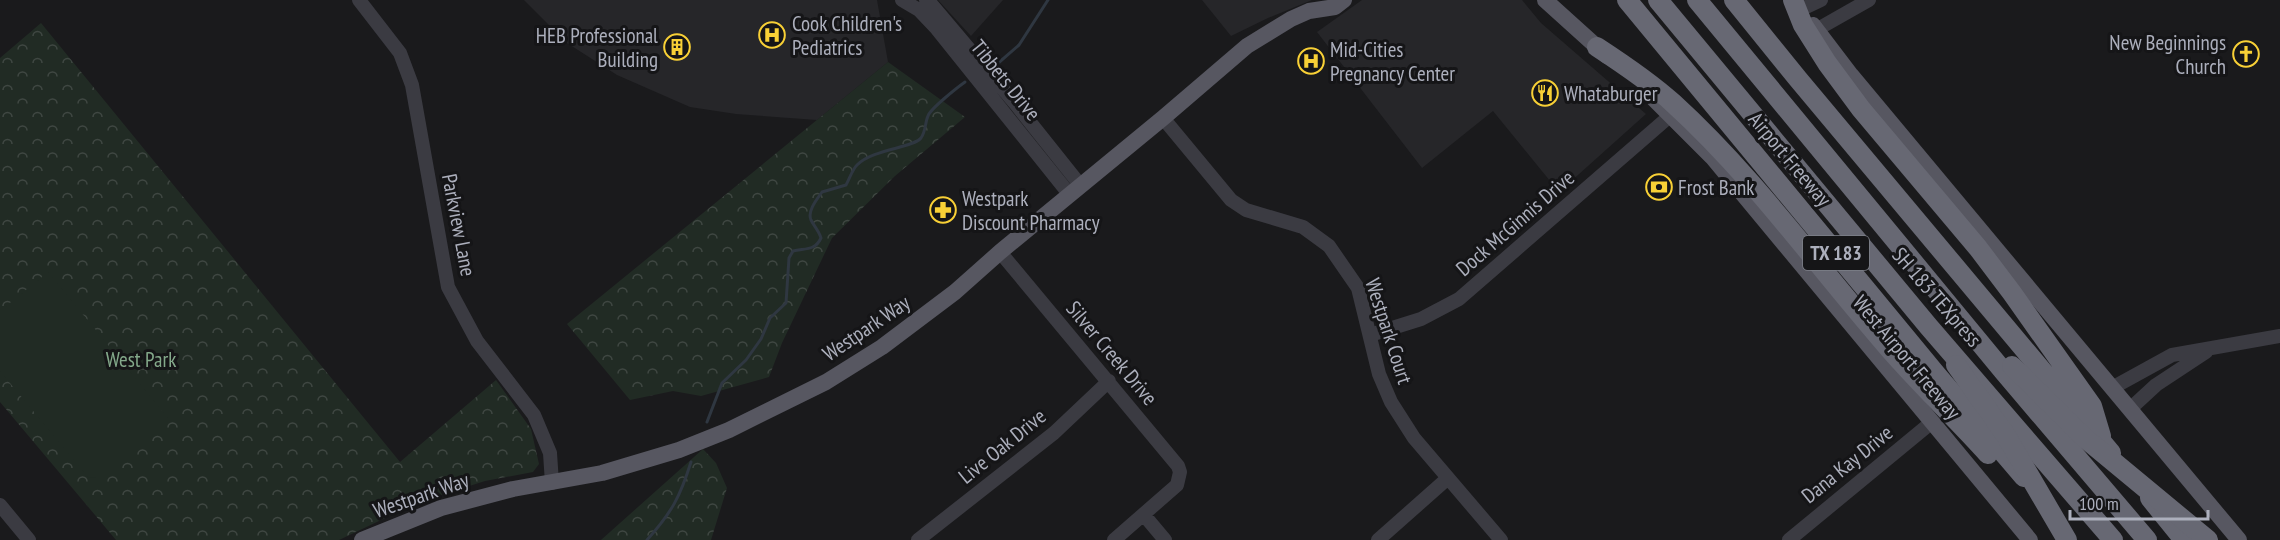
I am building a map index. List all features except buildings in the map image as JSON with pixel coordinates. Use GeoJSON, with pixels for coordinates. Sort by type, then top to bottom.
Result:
{"type":"FeatureCollection","features":[{"type":"Feature","properties":{"kind":"highway","name":"Airport Freeway"},"geometry":{"type":"LineString","coordinates":[[1627,0],[1929,365],[2079,540]]}},
{"type":"Feature","properties":{"kind":"highway","name":"SH 183 TEXpress"},"geometry":{"type":"LineString","coordinates":[[1658,0],[1958,363],[2113,540]]}},
{"type":"Feature","properties":{"kind":"highway","name":"SH 183 TEXpress"},"geometry":{"type":"LineString","coordinates":[[1697,0],[1982,344],[2008,369]]}},
{"type":"Feature","properties":{"kind":"highway"},"geometry":{"type":"LineString","coordinates":[[1734,0],[1798,80],[2184,540]]}},
{"type":"Feature","properties":{"kind":"highway"},"geometry":{"type":"LineString","coordinates":[[1752,0],[1778,35],[1798,80]]}},
{"type":"Feature","properties":{"kind":"highway"},"geometry":{"type":"LineString","coordinates":[[1797,3],[1803,25],[1861,109],[1992,266],[2086,396],[2092,406],[2103,444]]}},
{"type":"Feature","properties":{"kind":"highway"},"geometry":{"type":"LineString","coordinates":[[1597,47],[1635,72],[1673,103],[1721,150],[1750,181],[1919,382],[2006,473],[2048,505]]}},
{"type":"Feature","properties":{"kind":"highway"},"geometry":{"type":"LineString","coordinates":[[1958,363],[2005,434],[2067,540]]}},
{"type":"Feature","properties":{"kind":"highway"},"geometry":{"type":"LineString","coordinates":[[2008,369],[2069,450],[2147,540]]}},
{"type":"Feature","properties":{"kind":"highway"},"geometry":{"type":"LineString","coordinates":[[2008,369],[2086,439],[2208,540]]}},
{"type":"Feature","properties":{"kind":"main road","name":"Westpark Way"},"geometry":{"type":"LineString","coordinates":[[362,540],[441,508],[513,489],[602,473],[679,450],[710,438],[826,382],[923,317],[1247,46],[1277,26],[1321,4],[1335,7],[1344,0]]}},
{"type":"Feature","properties":{"kind":"main road","name":"West Airport Freeway"},"geometry":{"type":"LineString","coordinates":[[1545,0],[1671,115],[1712,157],[2030,540]]}},
{"type":"Feature","properties":{"kind":"main road"},"geometry":{"type":"LineString","coordinates":[[1797,3],[1851,75],[2239,540]]}},
{"type":"Feature","properties":{"kind":"street","name":"Parkview Lane"},"geometry":{"type":"LineString","coordinates":[[358,0],[400,53],[412,85],[448,287],[477,341],[534,415],[550,453],[552,483]]}},
{"type":"Feature","properties":{"kind":"street","name":"Tibbets Drive"},"geometry":{"type":"LineString","coordinates":[[902,0],[941,25]]}},
{"type":"Feature","properties":{"kind":"street","name":"Tibbets Drive"},"geometry":{"type":"LineString","coordinates":[[926,0],[941,25],[1075,190]]}},
{"type":"Feature","properties":{"kind":"street"},"geometry":{"type":"LineString","coordinates":[[1797,3],[1821,0]]}},
{"type":"Feature","properties":{"kind":"street"},"geometry":{"type":"LineString","coordinates":[[1816,30],[1869,0]]}},
{"type":"Feature","properties":{"kind":"street","name":"Dock McGinnis Drive"},"geometry":{"type":"LineString","coordinates":[[1370,334],[1421,319],[1459,299],[1671,115]]}},
{"type":"Feature","properties":{"kind":"street","name":"Westpark Court"},"geometry":{"type":"LineString","coordinates":[[1163,118],[1232,201],[1246,210],[1303,227],[1329,246],[1358,288],[1379,374],[1391,402],[1414,438],[1501,540]]}},
{"type":"Feature","properties":{"kind":"street","name":"Silver Creek Drive"},"geometry":{"type":"LineString","coordinates":[[1000,252],[1178,466],[1180,472],[1177,485],[1144,515]]}},
{"type":"Feature","properties":{"kind":"street"},"geometry":{"type":"LineString","coordinates":[[2112,388],[2172,355],[2280,336]]}},
{"type":"Feature","properties":{"kind":"street"},"geometry":{"type":"LineString","coordinates":[[2130,409],[2156,385],[2210,349]]}},
{"type":"Feature","properties":{"kind":"street","name":"Live Oak Drive"},"geometry":{"type":"LineString","coordinates":[[918,540],[1054,433],[1109,381]]}},
{"type":"Feature","properties":{"kind":"street","name":"Dana Kay Drive"},"geometry":{"type":"LineString","coordinates":[[1789,540],[1932,422]]}},
{"type":"Feature","properties":{"kind":"street"},"geometry":{"type":"LineString","coordinates":[[1378,540],[1448,478]]}},
{"type":"Feature","properties":{"kind":"street"},"geometry":{"type":"LineString","coordinates":[[0,505],[29,540]]}},
{"type":"Feature","properties":{"kind":"street"},"geometry":{"type":"LineString","coordinates":[[1114,540],[1144,515],[1165,540]]}},
{"type":"Feature","properties":{"kind":"shaded area"},"geometry":{"type":"Polygon","coordinates":[[[524,0],[877,0],[888,62],[817,120],[736,114],[690,107],[617,75],[567,43],[524,0]]]}},
{"type":"Feature","properties":{"kind":"shaded area"},"geometry":{"type":"Polygon","coordinates":[[[938,0],[1003,0],[971,36],[938,0]]]}},
{"type":"Feature","properties":{"kind":"shaded area"},"geometry":{"type":"Polygon","coordinates":[[[1202,0],[1312,0],[1231,36],[1202,0]]]}},
{"type":"Feature","properties":{"kind":"shaded area"},"geometry":{"type":"Polygon","coordinates":[[[1362,0],[1522,0],[1541,23],[1646,114],[1559,192],[1493,111],[1422,168],[1317,32],[1362,0]]]}},
{"type":"Feature","properties":{"kind":"green space","name":"West Park"},"geometry":{"type":"Polygon","coordinates":[[[41,23],[400,462],[496,380],[531,429],[539,464],[533,472],[485,481],[444,494],[400,511],[339,540],[116,540],[0,402],[0,58],[41,23]]]}},
{"type":"Feature","properties":{"kind":"green space"},"geometry":{"type":"Polygon","coordinates":[[[888,62],[965,117],[895,176],[832,238],[782,343],[769,377],[701,396],[673,391],[630,400],[567,324],[888,62]]]}},
{"type":"Feature","properties":{"kind":"green space"},"geometry":{"type":"Polygon","coordinates":[[[48,272],[168,418],[96,478],[88,477],[0,371],[0,311],[48,272]]]}},
{"type":"Feature","properties":{"kind":"green space"},"geometry":{"type":"Polygon","coordinates":[[[703,449],[716,463],[727,488],[711,540],[601,540],[703,449]]]}},
{"type":"Feature","properties":{"kind":"waterway"},"geometry":{"type":"LineString","coordinates":[[996,65],[1019,45],[1048,0]]}},
{"type":"Feature","properties":{"kind":"waterway"},"geometry":{"type":"LineString","coordinates":[[707,422],[722,383],[746,360],[761,339],[770,318],[786,303],[789,258],[793,251],[813,247],[819,242],[821,238],[811,220],[810,213],[822,192],[846,185],[855,167],[873,155],[910,144],[921,138],[930,113],[965,82]]}},
{"type":"Feature","properties":{"kind":"waterway"},"geometry":{"type":"LineString","coordinates":[[647,540],[674,504],[691,462]]}},
{"type":"Feature","properties":{"kind":"place","name":"Cook Children's Pediatrics"},"geometry":{"type":"Point","coordinates":[772,35]}},
{"type":"Feature","properties":{"kind":"place","name":"HEB Professional Building"},"geometry":{"type":"Point","coordinates":[677,47]}},
{"type":"Feature","properties":{"kind":"place","name":"New Beginnings Church"},"geometry":{"type":"Point","coordinates":[2246,54]}},
{"type":"Feature","properties":{"kind":"place","name":"Mid-Cities Pregnancy Center"},"geometry":{"type":"Point","coordinates":[1311,61]}},
{"type":"Feature","properties":{"kind":"place","name":"Whataburger"},"geometry":{"type":"Point","coordinates":[1545,93]}},
{"type":"Feature","properties":{"kind":"place","name":"Frost Bank"},"geometry":{"type":"Point","coordinates":[1659,187]}},
{"type":"Feature","properties":{"kind":"place","name":"Westpark Discount Pharmacy"},"geometry":{"type":"Point","coordinates":[943,210]}}]}
